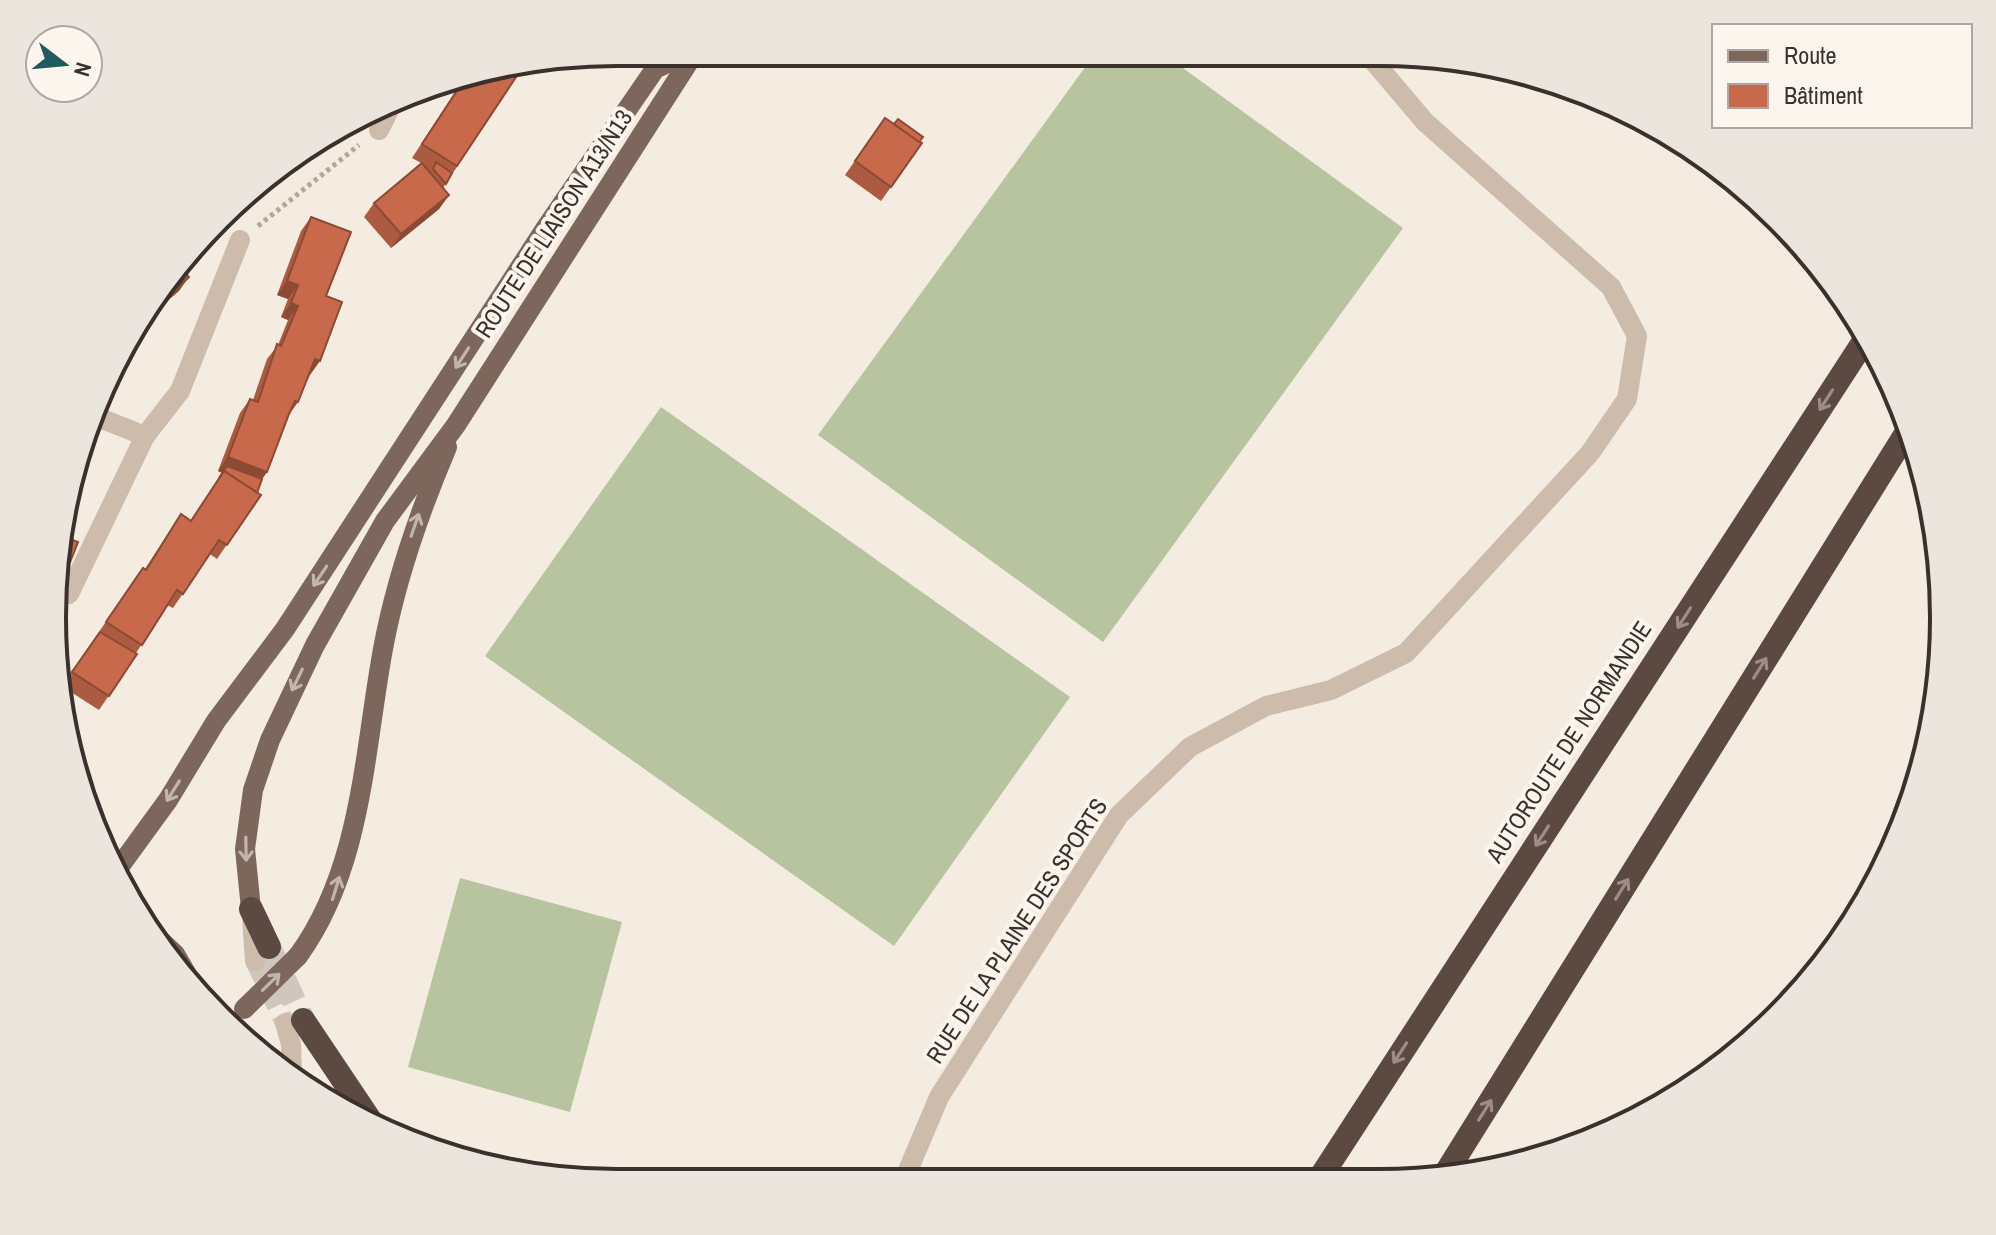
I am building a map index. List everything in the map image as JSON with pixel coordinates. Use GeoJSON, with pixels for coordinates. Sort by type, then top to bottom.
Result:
{"type":"FeatureCollection","features":[{"type":"Feature","properties":{"kind":"highway","name":"AUTOROUTE DE NORMANDIE"},"geometry":{"type":"LineString","coordinates":[[1326,1169],[1859,348]]}},
{"type":"Feature","properties":{"kind":"highway"},"geometry":{"type":"LineString","coordinates":[[1452,1164],[1901,441]]}},
{"type":"Feature","properties":{"kind":"highway"},"geometry":{"type":"LineString","coordinates":[[251,909],[262,954]]}},
{"type":"Feature","properties":{"kind":"highway"},"geometry":{"type":"LineString","coordinates":[[294,1022],[356,1103]]}},
{"type":"Feature","properties":{"kind":"main road"},"geometry":{"type":"LineString","coordinates":[[123,861],[168,800],[216,721],[285,629],[545,229],[655,69],[662,66]]}},
{"type":"Feature","properties":{"kind":"main road","name":"ROUTE DE LIAISON A13/N13"},"geometry":{"type":"LineString","coordinates":[[456,425],[683,66]]}},
{"type":"Feature","properties":{"kind":"main road"},"geometry":{"type":"LineString","coordinates":[[251,909],[245,849],[248,813],[270,740],[350,580],[385,521],[456,425]]}},
{"type":"Feature","properties":{"kind":"main road"},"geometry":{"type":"LineString","coordinates":[[237,1014],[298,956],[319,928],[333,897],[353,825],[399,572],[456,425]]}},
{"type":"Feature","properties":{"kind":"street","name":"RUE DE LA PLAINE DES SPORTS"},"geometry":{"type":"LineString","coordinates":[[909,1169],[939,1097],[1119,815],[1190,747],[1266,706],[1331,690],[1406,653],[1590,453],[1627,399],[1637,336],[1611,287],[1425,122],[1377,66]]}},
{"type":"Feature","properties":{"kind":"street"},"geometry":{"type":"LineString","coordinates":[[379,130],[385,118]]}},
{"type":"Feature","properties":{"kind":"street"},"geometry":{"type":"LineString","coordinates":[[69,594],[145,436],[180,391],[240,240]]}},
{"type":"Feature","properties":{"kind":"street"},"geometry":{"type":"LineString","coordinates":[[103,419],[145,436]]}},
{"type":"Feature","properties":{"kind":"street"},"geometry":{"type":"LineString","coordinates":[[292,1062],[294,1022]]}},
{"type":"Feature","properties":{"kind":"path"},"geometry":{"type":"LineString","coordinates":[[240,240],[379,130]]}},
{"type":"Feature","properties":{"kind":"green space"},"geometry":{"type":"Polygon","coordinates":[[[1086,66],[1180,66],[1403,228],[1103,642],[818,435],[1086,66]]]}},
{"type":"Feature","properties":{"kind":"green space"},"geometry":{"type":"Polygon","coordinates":[[[661,407],[1070,697],[894,946],[485,656],[661,407]]]}},
{"type":"Feature","properties":{"kind":"green space"},"geometry":{"type":"Polygon","coordinates":[[[460,878],[622,922],[570,1112],[408,1067],[460,878]]]}},
{"type":"Feature","properties":{"kind":"building"},"geometry":{"type":"Polygon","coordinates":[[[517,76],[457,166],[422,144],[457,90],[517,76]]]}},
{"type":"Feature","properties":{"kind":"building"},"geometry":{"type":"Polygon","coordinates":[[[885,118],[922,143],[891,187],[855,161],[885,118]]]}},
{"type":"Feature","properties":{"kind":"building"},"geometry":{"type":"Polygon","coordinates":[[[898,119],[923,137],[919,142],[894,124],[898,119]]]}},
{"type":"Feature","properties":{"kind":"building"},"geometry":{"type":"Polygon","coordinates":[[[436,162],[452,173],[446,184],[433,169],[436,162]]]}},
{"type":"Feature","properties":{"kind":"building"},"geometry":{"type":"Polygon","coordinates":[[[422,163],[449,195],[401,234],[374,203],[422,163]]]}},
{"type":"Feature","properties":{"kind":"building"},"geometry":{"type":"Polygon","coordinates":[[[311,217],[351,232],[326,296],[342,302],[320,361],[315,359],[298,402],[295,401],[289,414],[267,472],[228,457],[250,399],[258,402],[277,344],[281,346],[298,306],[291,303],[298,285],[287,281],[311,217]]]}},
{"type":"Feature","properties":{"kind":"building"},"geometry":{"type":"Polygon","coordinates":[[[227,466],[262,479],[257,493],[224,471],[219,478],[227,466]]]}},
{"type":"Feature","properties":{"kind":"building"},"geometry":{"type":"Polygon","coordinates":[[[224,471],[261,495],[227,545],[219,540],[183,594],[177,590],[142,645],[106,622],[143,568],[146,570],[181,514],[191,521],[224,471]]]}},
{"type":"Feature","properties":{"kind":"building"},"geometry":{"type":"Polygon","coordinates":[[[72,540],[78,542],[69,565],[72,540]]]}},
{"type":"Feature","properties":{"kind":"building"},"geometry":{"type":"Polygon","coordinates":[[[100,632],[137,654],[109,696],[72,672],[100,632]]]}},
{"type":"Feature","properties":{"kind":"tunnel"},"geometry":{"type":"LineString","coordinates":[[269,947],[303,1020]]}},
{"type":"Feature","properties":{"kind":"tunnel"},"geometry":{"type":"LineString","coordinates":[[255,961],[285,1023]]}}]}
